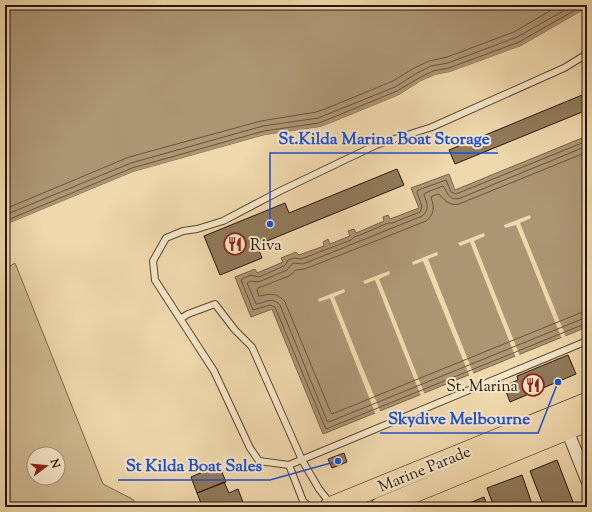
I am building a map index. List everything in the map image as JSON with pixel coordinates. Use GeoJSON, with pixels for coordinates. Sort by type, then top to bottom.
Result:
{"type":"FeatureCollection","features":[{"type":"Feature","properties":{"kind":"main road","name":"Marine Parade"},"geometry":{"type":"LineString","coordinates":[[328,503],[587,402]]}},
{"type":"Feature","properties":{"kind":"main road","name":"Marine Parade"},"geometry":{"type":"LineString","coordinates":[[380,507],[587,422]]}},
{"type":"Feature","properties":{"kind":"street"},"geometry":{"type":"LineString","coordinates":[[567,430],[587,480]]}},
{"type":"Feature","properties":{"kind":"lane"},"geometry":{"type":"LineString","coordinates":[[587,54],[564,68],[432,127],[376,145],[280,191],[223,221],[197,229],[183,231],[166,238],[153,261],[156,280],[180,320],[214,370],[250,448],[259,461],[263,462],[288,465],[302,460],[587,341]]}},
{"type":"Feature","properties":{"kind":"lane"},"geometry":{"type":"LineString","coordinates":[[180,320],[188,314],[215,304],[235,330],[252,347],[302,460],[328,503]]}},
{"type":"Feature","properties":{"kind":"lane"},"geometry":{"type":"LineString","coordinates":[[288,465],[303,501],[310,507]]}},
{"type":"Feature","properties":{"kind":"shaded area"},"geometry":{"type":"Polygon","coordinates":[[[15,263],[103,484],[134,500],[134,507],[5,507],[5,269],[15,263]]]}},
{"type":"Feature","properties":{"kind":"water"},"geometry":{"type":"Polygon","coordinates":[[[5,5],[587,5],[587,8],[521,46],[450,72],[435,75],[421,81],[399,95],[331,123],[320,127],[265,135],[133,172],[5,225],[5,5]]]}},
{"type":"Feature","properties":{"kind":"water"},"geometry":{"type":"Polygon","coordinates":[[[587,136],[587,327],[323,434],[272,309],[251,317],[235,277],[255,269],[257,273],[283,262],[281,258],[296,252],[299,255],[324,246],[323,242],[328,239],[330,244],[350,236],[348,231],[354,229],[356,233],[384,221],[383,217],[388,215],[390,219],[419,208],[411,188],[449,174],[455,190],[587,136]]]}},
{"type":"Feature","properties":{"kind":"pier"},"geometry":{"type":"Polygon","coordinates":[[[587,8],[587,10],[521,47],[451,74],[435,76],[400,97],[332,125],[320,129],[265,137],[134,174],[5,227],[5,225],[133,172],[265,135],[320,127],[331,123],[399,95],[421,81],[435,75],[450,72],[521,46],[587,8]]]}},
{"type":"Feature","properties":{"kind":"pier"},"geometry":{"type":"Polygon","coordinates":[[[530,215],[531,218],[520,223],[566,337],[562,339],[516,225],[505,228],[504,225],[530,215]]]}},
{"type":"Feature","properties":{"kind":"pier"},"geometry":{"type":"Polygon","coordinates":[[[484,233],[485,236],[474,241],[520,356],[516,358],[470,242],[460,246],[458,243],[484,233]]]}},
{"type":"Feature","properties":{"kind":"pier"},"geometry":{"type":"Polygon","coordinates":[[[437,252],[438,255],[428,259],[474,375],[470,377],[423,261],[413,265],[412,262],[437,252]]]}},
{"type":"Feature","properties":{"kind":"pier"},"geometry":{"type":"Polygon","coordinates":[[[389,271],[390,274],[379,279],[425,395],[421,396],[375,280],[365,284],[363,281],[389,271]]]}},
{"type":"Feature","properties":{"kind":"pier"},"geometry":{"type":"Polygon","coordinates":[[[344,289],[345,292],[334,297],[381,413],[376,415],[330,298],[319,302],[318,299],[344,289]]]}},
{"type":"Feature","properties":{"kind":"building"},"geometry":{"type":"Polygon","coordinates":[[[587,93],[587,110],[455,164],[449,150],[587,93]]]}},
{"type":"Feature","properties":{"kind":"building"},"geometry":{"type":"Polygon","coordinates":[[[397,169],[404,185],[257,245],[262,258],[220,275],[204,236],[285,203],[289,213],[397,169]]]}},
{"type":"Feature","properties":{"kind":"building"},"geometry":{"type":"Polygon","coordinates":[[[568,355],[576,374],[510,402],[504,386],[518,380],[517,376],[568,355]]]}},
{"type":"Feature","properties":{"kind":"building"},"geometry":{"type":"Polygon","coordinates":[[[344,453],[347,462],[332,468],[328,459],[344,453]]]}},
{"type":"Feature","properties":{"kind":"building"},"geometry":{"type":"Polygon","coordinates":[[[557,460],[575,507],[544,507],[530,471],[557,460]]]}},
{"type":"Feature","properties":{"kind":"building"},"geometry":{"type":"Polygon","coordinates":[[[219,465],[226,482],[197,493],[191,477],[219,465]]]}},
{"type":"Feature","properties":{"kind":"building"},"geometry":{"type":"Polygon","coordinates":[[[522,475],[533,507],[494,507],[487,488],[522,475]]]}},
{"type":"Feature","properties":{"kind":"building"},"geometry":{"type":"Polygon","coordinates":[[[224,482],[229,493],[238,489],[244,505],[240,507],[200,507],[202,506],[197,493],[224,482]]]}},
{"type":"Feature","properties":{"kind":"building"},"geometry":{"type":"Polygon","coordinates":[[[484,497],[488,507],[468,507],[467,504],[484,497]]]}},
{"type":"Feature","properties":{"kind":"place","name":"St.Kilda Marina Boat Storage"},"geometry":{"type":"Point","coordinates":[270,224]}},
{"type":"Feature","properties":{"kind":"place","name":"Riva"},"geometry":{"type":"Point","coordinates":[235,244]}},
{"type":"Feature","properties":{"kind":"place","name":"Skydive Melbourne"},"geometry":{"type":"Point","coordinates":[558,382]}},
{"type":"Feature","properties":{"kind":"place","name":"St. Marina"},"geometry":{"type":"Point","coordinates":[533,385]}},
{"type":"Feature","properties":{"kind":"place","name":"St Kilda Boat Sales"},"geometry":{"type":"Point","coordinates":[338,461]}}]}
